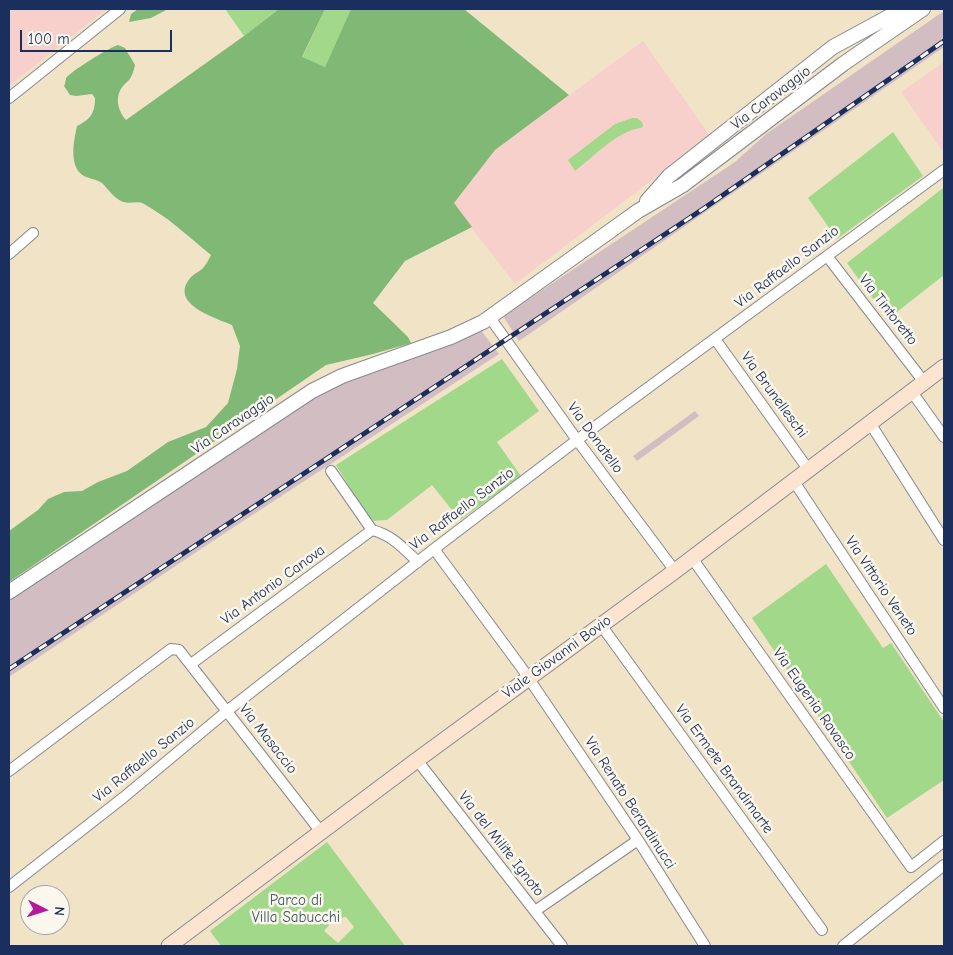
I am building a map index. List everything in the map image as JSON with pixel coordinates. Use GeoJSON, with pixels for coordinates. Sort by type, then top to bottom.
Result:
{"type":"FeatureCollection","features":[{"type":"Feature","properties":{"kind":"main road","name":"Viale Giovanni Bovio"},"geometry":{"type":"LineString","coordinates":[[169,946],[417,760],[675,571],[944,367]]}},
{"type":"Feature","properties":{"kind":"street"},"geometry":{"type":"LineString","coordinates":[[9,98],[120,9]]}},
{"type":"Feature","properties":{"kind":"street","name":"Via Caravaggio"},"geometry":{"type":"LineString","coordinates":[[638,211],[669,176],[833,47],[903,9]]}},
{"type":"Feature","properties":{"kind":"street","name":"Via Caravaggio"},"geometry":{"type":"LineString","coordinates":[[9,592],[312,391],[342,376],[465,332],[492,319],[638,211],[683,185],[843,64],[923,9]]}},
{"type":"Feature","properties":{"kind":"street","name":"Via Raffaello Sanzio"},"geometry":{"type":"LineString","coordinates":[[9,887],[124,797],[227,711],[434,549],[577,440],[944,170]]}},
{"type":"Feature","properties":{"kind":"street"},"geometry":{"type":"LineString","coordinates":[[9,254],[33,233]]}},
{"type":"Feature","properties":{"kind":"street","name":"Via Tintoretto"},"geometry":{"type":"LineString","coordinates":[[827,256],[924,382]]}},
{"type":"Feature","properties":{"kind":"street","name":"Via Donatello"},"geometry":{"type":"LineString","coordinates":[[492,319],[577,440],[675,571]]}},
{"type":"Feature","properties":{"kind":"street","name":"Via Brunelleschi"},"geometry":{"type":"LineString","coordinates":[[716,339],[808,469]]}},
{"type":"Feature","properties":{"kind":"street"},"geometry":{"type":"LineString","coordinates":[[912,392],[944,437]]}},
{"type":"Feature","properties":{"kind":"street"},"geometry":{"type":"LineString","coordinates":[[870,422],[944,540]]}},
{"type":"Feature","properties":{"kind":"street"},"geometry":{"type":"LineString","coordinates":[[330,471],[372,530],[384,533],[393,539],[418,562]]}},
{"type":"Feature","properties":{"kind":"street","name":"Via Vittorio Veneto"},"geometry":{"type":"LineString","coordinates":[[793,480],[944,708]]}},
{"type":"Feature","properties":{"kind":"street","name":"Via Antonio Canova"},"geometry":{"type":"LineString","coordinates":[[191,664],[372,530]]}},
{"type":"Feature","properties":{"kind":"street","name":"Via Renato Berardinucci"},"geometry":{"type":"LineString","coordinates":[[434,549],[529,678],[638,840],[705,946]]}},
{"type":"Feature","properties":{"kind":"street","name":"Via Eugenia Ravasco"},"geometry":{"type":"LineString","coordinates":[[692,558],[911,867],[944,841]]}},
{"type":"Feature","properties":{"kind":"street","name":"Via Ermete Brandimarte"},"geometry":{"type":"LineString","coordinates":[[601,625],[822,930]]}},
{"type":"Feature","properties":{"kind":"street","name":"Via Masaccio"},"geometry":{"type":"LineString","coordinates":[[9,771],[171,649],[179,650],[321,832]]}},
{"type":"Feature","properties":{"kind":"street","name":"Via del Milite Ignoto"},"geometry":{"type":"LineString","coordinates":[[417,760],[562,946]]}},
{"type":"Feature","properties":{"kind":"street"},"geometry":{"type":"LineString","coordinates":[[535,911],[638,840]]}},
{"type":"Feature","properties":{"kind":"street"},"geometry":{"type":"LineString","coordinates":[[843,946],[944,865]]}},
{"type":"Feature","properties":{"kind":"shaded area"},"geometry":{"type":"Polygon","coordinates":[[[9,9],[107,9],[9,86],[9,9]]]}},
{"type":"Feature","properties":{"kind":"shaded area"},"geometry":{"type":"Polygon","coordinates":[[[944,11],[944,47],[519,341],[503,316],[735,162],[766,134],[944,11]]]}},
{"type":"Feature","properties":{"kind":"shaded area"},"geometry":{"type":"Polygon","coordinates":[[[643,41],[710,136],[515,284],[453,204],[495,150],[643,41]]]}},
{"type":"Feature","properties":{"kind":"shaded area"},"geometry":{"type":"Polygon","coordinates":[[[944,62],[944,153],[901,92],[944,62]]]}},
{"type":"Feature","properties":{"kind":"shaded area"},"geometry":{"type":"Polygon","coordinates":[[[480,329],[499,354],[9,677],[9,600],[344,378],[480,329]]]}},
{"type":"Feature","properties":{"kind":"shaded area"},"geometry":{"type":"Polygon","coordinates":[[[695,411],[699,416],[637,461],[633,456],[695,411]]]}},
{"type":"Feature","properties":{"kind":"green space"},"geometry":{"type":"Polygon","coordinates":[[[138,9],[168,9],[151,18],[129,22],[131,14],[138,9]]]}},
{"type":"Feature","properties":{"kind":"green space"},"geometry":{"type":"Polygon","coordinates":[[[225,9],[279,9],[244,36],[225,9]]]}},
{"type":"Feature","properties":{"kind":"green space"},"geometry":{"type":"Polygon","coordinates":[[[279,9],[325,9],[302,57],[325,67],[351,9],[464,9],[569,95],[495,150],[454,203],[472,227],[405,261],[373,303],[408,337],[411,343],[326,365],[9,582],[9,531],[38,510],[48,499],[64,492],[82,491],[98,482],[127,471],[168,442],[206,427],[228,403],[237,369],[240,346],[232,325],[198,309],[186,297],[185,289],[188,281],[204,267],[211,255],[153,209],[138,202],[127,203],[121,201],[102,183],[79,172],[73,153],[77,126],[86,121],[91,115],[95,98],[92,94],[70,95],[64,86],[66,78],[82,65],[114,47],[118,45],[125,48],[135,65],[131,77],[120,90],[118,99],[119,108],[126,120],[279,9]]]}},
{"type":"Feature","properties":{"kind":"green space"},"geometry":{"type":"Polygon","coordinates":[[[325,9],[351,9],[325,67],[302,58],[325,9]]]}},
{"type":"Feature","properties":{"kind":"green space"},"geometry":{"type":"Polygon","coordinates":[[[637,118],[642,122],[643,126],[615,139],[575,171],[568,160],[615,124],[637,118]]]}},
{"type":"Feature","properties":{"kind":"green space"},"geometry":{"type":"Polygon","coordinates":[[[893,132],[923,176],[837,239],[808,198],[893,132]]]}},
{"type":"Feature","properties":{"kind":"green space"},"geometry":{"type":"Polygon","coordinates":[[[943,188],[944,275],[888,319],[847,263],[943,188]]]}},
{"type":"Feature","properties":{"kind":"green space"},"geometry":{"type":"Polygon","coordinates":[[[502,359],[539,411],[497,442],[521,476],[460,520],[432,485],[387,520],[370,521],[336,465],[502,359]]]}},
{"type":"Feature","properties":{"kind":"green space"},"geometry":{"type":"Polygon","coordinates":[[[826,564],[883,648],[891,643],[944,722],[944,780],[887,818],[752,618],[826,564]]]}},
{"type":"Feature","properties":{"kind":"green space","name":"Parco di Villa Sabucchi"},"geometry":{"type":"Polygon","coordinates":[[[327,842],[405,946],[221,946],[210,931],[327,842]],[[346,917],[334,919],[324,931],[338,943],[354,927],[346,917]]]}},
{"type":"Feature","properties":{"kind":"railway"},"geometry":{"type":"LineString","coordinates":[[9,669],[703,209],[944,41]]}}]}
